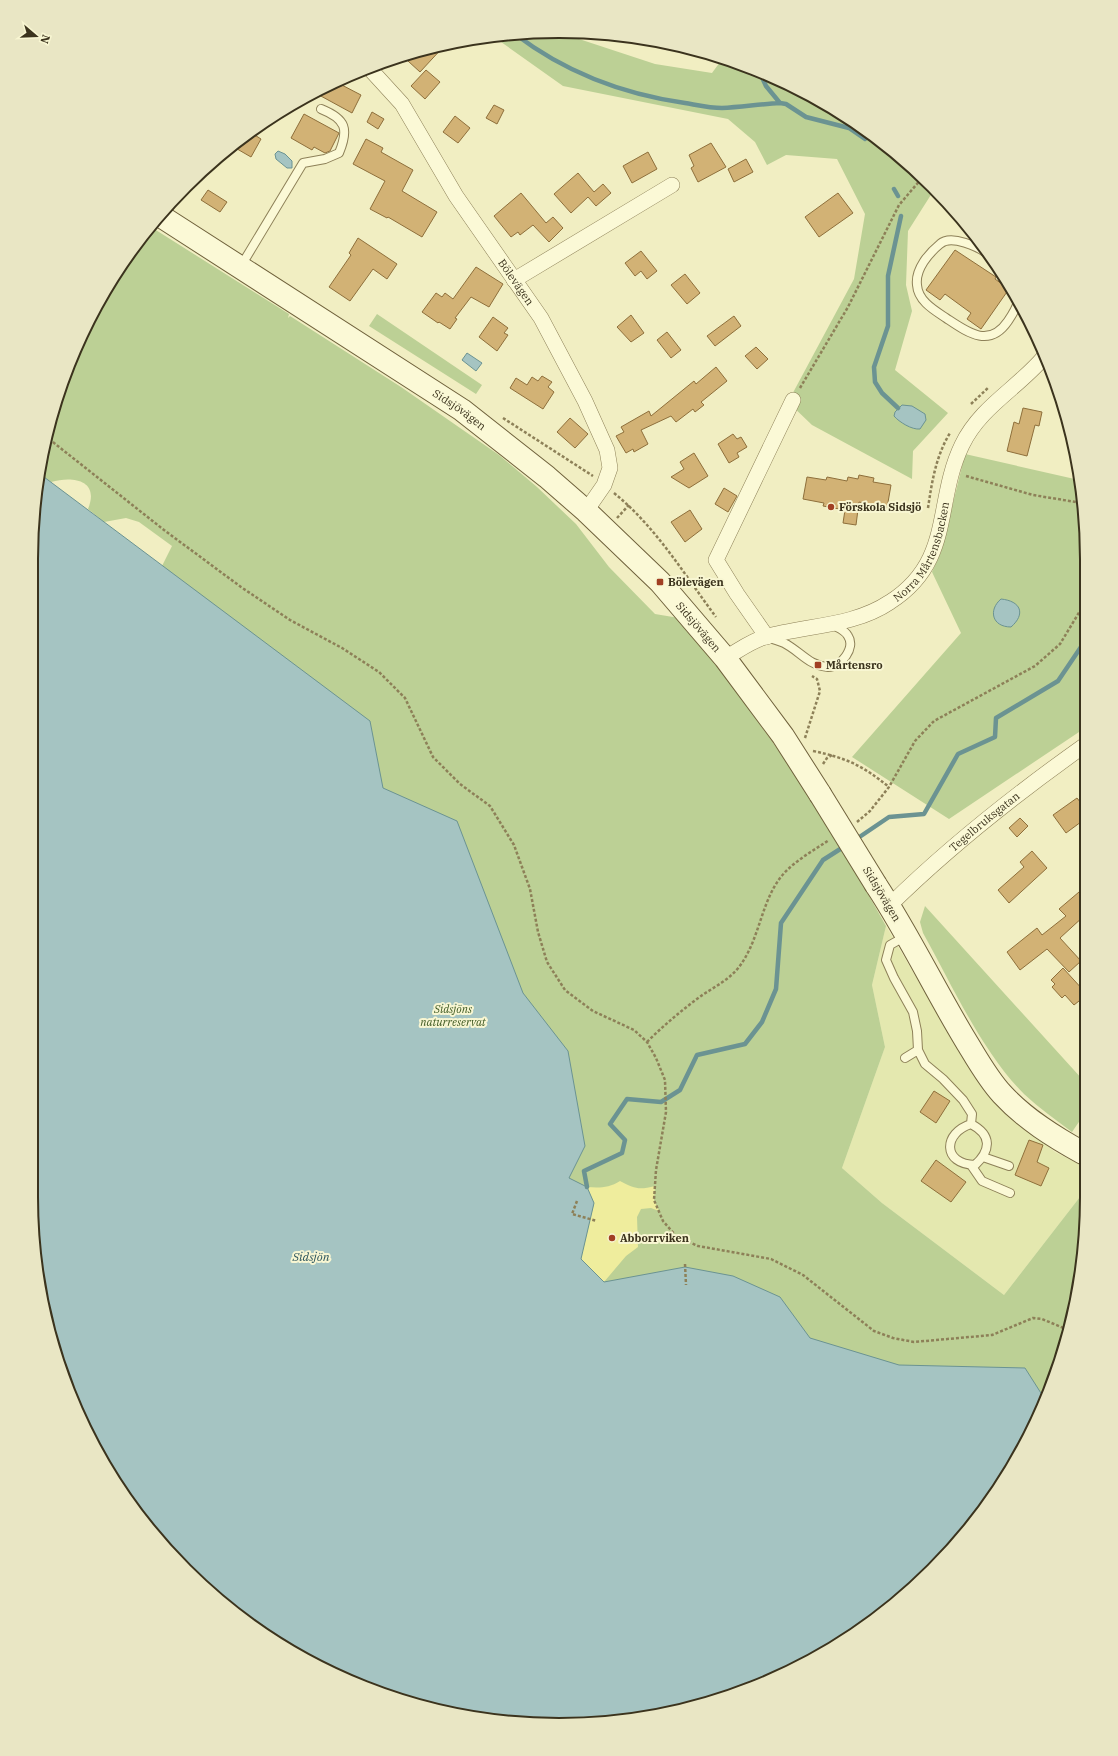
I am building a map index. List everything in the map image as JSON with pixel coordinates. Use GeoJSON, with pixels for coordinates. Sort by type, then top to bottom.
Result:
{"type":"FeatureCollection","features":[{"type":"Feature","properties":{"kind":"main road","name":"Sidsjövägen"},"geometry":{"type":"LineString","coordinates":[[165,217],[240,267],[462,410],[506,443],[586,511],[660,582],[725,658],[782,736],[890,906],[948,1012],[1001,1094],[1021,1112],[1058,1140],[1080,1151]]}},
{"type":"Feature","properties":{"kind":"street","name":"Bölevägen"},"geometry":{"type":"LineString","coordinates":[[374,73],[402,104],[456,196],[541,318],[584,401],[607,450],[610,468],[599,494],[586,511]]}},
{"type":"Feature","properties":{"kind":"street"},"geometry":{"type":"LineString","coordinates":[[514,280],[672,185]]}},
{"type":"Feature","properties":{"kind":"street","name":"Norra Mårtensbacken"},"geometry":{"type":"LineString","coordinates":[[725,658],[767,636],[854,619],[868,614],[890,603],[915,580],[935,548],[942,525],[951,472],[962,444],[983,414],[1035,368],[1040,361]]}},
{"type":"Feature","properties":{"kind":"street"},"geometry":{"type":"LineString","coordinates":[[767,636],[737,594],[716,560],[793,400]]}},
{"type":"Feature","properties":{"kind":"street","name":"Tegelbruksgatan"},"geometry":{"type":"LineString","coordinates":[[890,906],[966,836],[1018,793],[1080,749]]}},
{"type":"Feature","properties":{"kind":"lane"},"geometry":{"type":"LineString","coordinates":[[240,267],[303,164],[325,159],[339,153],[345,138],[343,124],[333,114],[321,109]]}},
{"type":"Feature","properties":{"kind":"lane"},"geometry":{"type":"LineString","coordinates":[[974,245],[955,240],[943,241],[931,251],[923,263],[917,285],[924,302],[966,332],[982,336],[997,332],[1005,325],[1015,308]]}},
{"type":"Feature","properties":{"kind":"lane"},"geometry":{"type":"LineString","coordinates":[[767,636],[785,644],[818,665],[830,667],[838,664],[845,658],[849,650],[850,642],[848,635],[843,630],[829,624]]}},
{"type":"Feature","properties":{"kind":"lane"},"geometry":{"type":"LineString","coordinates":[[906,935],[890,945],[886,960],[913,1012],[917,1031],[918,1050],[925,1064],[943,1079],[963,1100],[972,1114],[971,1124]]}},
{"type":"Feature","properties":{"kind":"lane"},"geometry":{"type":"LineString","coordinates":[[905,1058],[918,1050]]}},
{"type":"Feature","properties":{"kind":"lane"},"geometry":{"type":"LineString","coordinates":[[971,1124],[982,1130],[986,1138],[987,1147],[983,1157],[975,1165],[965,1165],[956,1160],[951,1152],[950,1143],[954,1134],[962,1127],[971,1124]]}},
{"type":"Feature","properties":{"kind":"lane"},"geometry":{"type":"LineString","coordinates":[[983,1157],[1008,1166]]}},
{"type":"Feature","properties":{"kind":"lane"},"geometry":{"type":"LineString","coordinates":[[971,1165],[982,1182],[1010,1193]]}},
{"type":"Feature","properties":{"kind":"path"},"geometry":{"type":"LineString","coordinates":[[793,400],[848,307],[899,205],[918,182]]}},
{"type":"Feature","properties":{"kind":"path"},"geometry":{"type":"LineString","coordinates":[[1030,350],[1034,346]]}},
{"type":"Feature","properties":{"kind":"path"},"geometry":{"type":"LineString","coordinates":[[969,407],[989,386]]}},
{"type":"Feature","properties":{"kind":"path"},"geometry":{"type":"LineString","coordinates":[[928,509],[934,470],[941,450],[953,428]]}},
{"type":"Feature","properties":{"kind":"path"},"geometry":{"type":"LineString","coordinates":[[52,441],[164,530],[241,587],[290,620],[342,648],[379,672],[405,698],[433,757],[460,784],[490,806],[514,845],[530,889],[538,932],[547,962],[565,990],[593,1011],[634,1030],[648,1042],[665,1080],[666,1112],[656,1170],[654,1200],[663,1221],[676,1236],[698,1246],[771,1259],[803,1275],[874,1331],[892,1338],[914,1342],[992,1335],[1033,1318],[1042,1319],[1063,1328]]}},
{"type":"Feature","properties":{"kind":"path"},"geometry":{"type":"LineString","coordinates":[[951,472],[1033,495],[1077,501]]}},
{"type":"Feature","properties":{"kind":"path"},"geometry":{"type":"LineString","coordinates":[[851,826],[870,811],[889,787],[915,741],[934,720],[1034,666],[1060,644],[1080,611]]}},
{"type":"Feature","properties":{"kind":"path"},"geometry":{"type":"LineString","coordinates":[[806,743],[805,737],[820,691],[817,679],[811,675]]}},
{"type":"Feature","properties":{"kind":"path"},"geometry":{"type":"LineString","coordinates":[[806,749],[848,760],[868,770],[889,787]]}},
{"type":"Feature","properties":{"kind":"path"},"geometry":{"type":"LineString","coordinates":[[822,767],[824,761],[832,755]]}},
{"type":"Feature","properties":{"kind":"path"},"geometry":{"type":"LineString","coordinates":[[648,1042],[662,1027],[702,996],[723,982],[738,968],[751,949],[776,884],[793,864],[834,837]]}},
{"type":"Feature","properties":{"kind":"path"},"geometry":{"type":"LineString","coordinates":[[576,1201],[572,1214],[597,1222]]}},
{"type":"Feature","properties":{"kind":"path"},"geometry":{"type":"LineString","coordinates":[[686,1264],[686,1285]]}},
{"type":"Feature","properties":{"kind":"green space"},"geometry":{"type":"Polygon","coordinates":[[[525,39],[578,39],[655,64],[712,73],[719,64],[726,66],[758,78],[820,108],[848,126],[903,167],[931,195],[908,231],[906,285],[912,311],[895,370],[948,413],[913,451],[912,479],[812,425],[788,402],[854,279],[865,214],[837,159],[786,155],[767,165],[755,142],[728,119],[563,86],[500,41],[525,39]]]}},
{"type":"Feature","properties":{"kind":"green space","name":"Sidsjön"},"geometry":{"type":"Polygon","coordinates":[[[155,230],[289,314],[288,318],[290,316],[401,387],[499,455],[537,487],[576,524],[609,567],[655,614],[697,621],[754,716],[820,809],[886,926],[872,985],[885,1047],[842,1168],[882,1203],[1004,1295],[1080,1197],[1076,1265],[1062,1332],[1040,1396],[1010,1458],[992,1486],[951,1541],[903,1589],[848,1630],[820,1648],[758,1678],[694,1700],[661,1708],[627,1714],[559,1718],[491,1714],[457,1708],[424,1700],[360,1678],[298,1648],[270,1630],[215,1589],[167,1541],[126,1486],[108,1458],[92,1427],[66,1364],[48,1299],[42,1265],[39,1231],[38,559],[42,494],[158,574],[172,546],[139,522],[126,518],[104,522],[88,509],[91,499],[90,492],[87,486],[82,482],[76,480],[59,480],[51,482],[44,477],[48,457],[56,424],[78,360],[108,298],[126,270],[155,230]]]}},
{"type":"Feature","properties":{"kind":"green space"},"geometry":{"type":"Polygon","coordinates":[[[377,314],[482,385],[476,394],[369,326],[377,314]]]}},
{"type":"Feature","properties":{"kind":"green space"},"geometry":{"type":"Polygon","coordinates":[[[965,454],[1074,479],[1079,525],[1080,559],[1080,731],[949,819],[852,757],[961,633],[932,572],[941,552],[965,454]]]}},
{"type":"Feature","properties":{"kind":"green space"},"geometry":{"type":"Polygon","coordinates":[[[925,906],[1080,1077],[1080,1120],[1072,1132],[1024,1094],[995,1058],[981,1038],[957,996],[923,933],[920,922],[925,906]]]}},
{"type":"Feature","properties":{"kind":"green space"},"geometry":{"type":"Polygon","coordinates":[[[886,926],[974,1076],[1005,1113],[1055,1152],[1080,1164],[1080,1197],[1004,1295],[882,1203],[842,1168],[885,1047],[872,985],[886,926]]]}},
{"type":"Feature","properties":{"kind":"sand","name":"Abborrviken"},"geometry":{"type":"Polygon","coordinates":[[[620,1181],[637,1188],[655,1186],[654,1200],[659,1211],[651,1208],[641,1209],[637,1217],[638,1247],[626,1256],[604,1282],[580,1259],[594,1204],[587,1187],[604,1187],[620,1181]]]}},
{"type":"Feature","properties":{"kind":"water"},"geometry":{"type":"Polygon","coordinates":[[[278,151],[285,154],[292,161],[292,168],[287,168],[276,159],[275,154],[278,151]]]}},
{"type":"Feature","properties":{"kind":"water"},"geometry":{"type":"Polygon","coordinates":[[[467,353],[482,363],[476,371],[462,360],[467,353]]]}},
{"type":"Feature","properties":{"kind":"water"},"geometry":{"type":"Polygon","coordinates":[[[902,405],[912,406],[925,414],[926,420],[920,429],[906,425],[894,416],[895,412],[902,405]]]}},
{"type":"Feature","properties":{"kind":"water","name":"Sidsjön"},"geometry":{"type":"Polygon","coordinates":[[[44,477],[370,721],[383,788],[457,821],[523,993],[568,1051],[585,1146],[569,1178],[587,1187],[594,1203],[581,1259],[604,1282],[685,1267],[733,1276],[780,1297],[810,1338],[899,1365],[1025,1368],[1041,1393],[1040,1396],[1010,1458],[992,1486],[951,1541],[903,1589],[848,1630],[820,1648],[758,1678],[694,1700],[627,1714],[593,1717],[525,1717],[491,1714],[457,1708],[392,1690],[329,1664],[298,1648],[270,1630],[215,1589],[167,1541],[126,1486],[108,1458],[78,1396],[66,1364],[48,1299],[42,1265],[38,1197],[38,559],[39,525],[44,477]]]}},
{"type":"Feature","properties":{"kind":"water"},"geometry":{"type":"Polygon","coordinates":[[[1001,599],[1013,602],[1019,609],[1019,617],[1011,627],[1000,624],[994,617],[994,608],[1001,599]]]}},
{"type":"Feature","properties":{"kind":"building"},"geometry":{"type":"Polygon","coordinates":[[[438,53],[420,72],[408,61],[438,53]]]}},
{"type":"Feature","properties":{"kind":"building"},"geometry":{"type":"Polygon","coordinates":[[[426,70],[440,82],[425,99],[411,86],[426,70]]]}},
{"type":"Feature","properties":{"kind":"building"},"geometry":{"type":"Polygon","coordinates":[[[343,86],[361,95],[352,113],[321,96],[343,86]]]}},
{"type":"Feature","properties":{"kind":"building"},"geometry":{"type":"Polygon","coordinates":[[[494,105],[504,110],[497,124],[486,118],[494,105]]]}},
{"type":"Feature","properties":{"kind":"building"},"geometry":{"type":"Polygon","coordinates":[[[372,112],[384,119],[378,129],[367,122],[372,112]]]}},
{"type":"Feature","properties":{"kind":"building"},"geometry":{"type":"Polygon","coordinates":[[[304,114],[339,133],[330,151],[325,153],[314,147],[312,150],[291,138],[304,114]]]}},
{"type":"Feature","properties":{"kind":"building"},"geometry":{"type":"Polygon","coordinates":[[[455,116],[470,128],[458,143],[443,132],[455,116]]]}},
{"type":"Feature","properties":{"kind":"building"},"geometry":{"type":"Polygon","coordinates":[[[256,136],[261,139],[251,157],[238,149],[256,136]]]}},
{"type":"Feature","properties":{"kind":"building"},"geometry":{"type":"Polygon","coordinates":[[[366,139],[383,148],[381,152],[413,170],[402,191],[437,212],[422,237],[388,217],[387,218],[370,209],[385,181],[353,164],[366,139]]]}},
{"type":"Feature","properties":{"kind":"building"},"geometry":{"type":"Polygon","coordinates":[[[711,143],[726,167],[698,182],[691,168],[694,166],[689,155],[711,143]]]}},
{"type":"Feature","properties":{"kind":"building"},"geometry":{"type":"Polygon","coordinates":[[[648,152],[657,169],[632,183],[623,166],[648,152]]]}},
{"type":"Feature","properties":{"kind":"building"},"geometry":{"type":"Polygon","coordinates":[[[746,159],[753,172],[734,182],[728,169],[746,159]]]}},
{"type":"Feature","properties":{"kind":"building"},"geometry":{"type":"Polygon","coordinates":[[[578,173],[594,192],[603,184],[611,193],[596,206],[588,197],[571,213],[554,194],[578,173]]]}},
{"type":"Feature","properties":{"kind":"building"},"geometry":{"type":"Polygon","coordinates":[[[208,190],[227,202],[220,212],[201,200],[208,190]]]}},
{"type":"Feature","properties":{"kind":"building"},"geometry":{"type":"Polygon","coordinates":[[[521,193],[546,223],[553,217],[563,228],[549,242],[533,225],[520,235],[518,232],[511,237],[494,216],[521,193]]]}},
{"type":"Feature","properties":{"kind":"building"},"geometry":{"type":"Polygon","coordinates":[[[838,193],[853,213],[819,237],[805,217],[838,193]]]}},
{"type":"Feature","properties":{"kind":"building"},"geometry":{"type":"Polygon","coordinates":[[[358,238],[397,264],[387,279],[373,269],[350,301],[329,287],[351,255],[349,253],[358,238]]]}},
{"type":"Feature","properties":{"kind":"building"},"geometry":{"type":"Polygon","coordinates":[[[955,250],[996,277],[995,279],[1000,282],[1006,293],[981,329],[967,319],[971,313],[945,294],[940,300],[926,290],[955,250]]]}},
{"type":"Feature","properties":{"kind":"building"},"geometry":{"type":"Polygon","coordinates":[[[641,251],[657,271],[647,279],[641,271],[635,276],[625,263],[641,251]]]}},
{"type":"Feature","properties":{"kind":"building"},"geometry":{"type":"Polygon","coordinates":[[[476,267],[503,284],[489,307],[471,297],[455,318],[457,319],[450,329],[422,312],[436,293],[442,297],[445,293],[453,299],[476,267]]]}},
{"type":"Feature","properties":{"kind":"building"},"geometry":{"type":"Polygon","coordinates":[[[685,274],[700,293],[687,304],[671,285],[685,274]]]}},
{"type":"Feature","properties":{"kind":"building"},"geometry":{"type":"Polygon","coordinates":[[[631,315],[644,333],[631,342],[617,327],[631,315]]]}},
{"type":"Feature","properties":{"kind":"building"},"geometry":{"type":"Polygon","coordinates":[[[734,316],[741,326],[715,346],[707,336],[734,316]]]}},
{"type":"Feature","properties":{"kind":"building"},"geometry":{"type":"Polygon","coordinates":[[[493,317],[508,328],[504,333],[508,335],[497,351],[479,337],[493,317]]]}},
{"type":"Feature","properties":{"kind":"building"},"geometry":{"type":"Polygon","coordinates":[[[667,332],[681,350],[671,358],[657,340],[667,332]]]}},
{"type":"Feature","properties":{"kind":"building"},"geometry":{"type":"Polygon","coordinates":[[[756,347],[768,359],[757,369],[745,356],[756,347]]]}},
{"type":"Feature","properties":{"kind":"building"},"geometry":{"type":"Polygon","coordinates":[[[716,367],[727,381],[701,402],[704,405],[695,412],[693,409],[676,422],[671,416],[641,430],[648,444],[634,452],[633,449],[626,453],[616,436],[624,432],[621,427],[649,411],[651,416],[694,381],[696,384],[716,367]]]}},
{"type":"Feature","properties":{"kind":"building"},"geometry":{"type":"Polygon","coordinates":[[[542,376],[552,382],[548,387],[554,392],[543,409],[510,388],[516,378],[527,385],[532,377],[538,381],[542,376]]]}},
{"type":"Feature","properties":{"kind":"building"},"geometry":{"type":"Polygon","coordinates":[[[1023,408],[1042,412],[1039,426],[1035,425],[1027,456],[1007,451],[1014,422],[1019,424],[1023,408]]]}},
{"type":"Feature","properties":{"kind":"building"},"geometry":{"type":"Polygon","coordinates":[[[570,418],[588,434],[575,448],[557,432],[570,418]]]}},
{"type":"Feature","properties":{"kind":"building"},"geometry":{"type":"Polygon","coordinates":[[[733,434],[737,439],[741,437],[747,447],[737,453],[739,457],[729,463],[718,444],[733,434]]]}},
{"type":"Feature","properties":{"kind":"building"},"geometry":{"type":"Polygon","coordinates":[[[694,453],[708,476],[689,488],[671,477],[684,469],[680,462],[694,453]]]}},
{"type":"Feature","properties":{"kind":"building"},"geometry":{"type":"Polygon","coordinates":[[[859,475],[874,478],[873,482],[891,485],[887,508],[859,502],[856,525],[843,523],[845,510],[823,506],[824,503],[803,499],[807,477],[826,480],[827,477],[847,481],[848,477],[858,479],[859,475]]]}},
{"type":"Feature","properties":{"kind":"building"},"geometry":{"type":"Polygon","coordinates":[[[724,488],[737,496],[728,512],[715,504],[724,488]]]}},
{"type":"Feature","properties":{"kind":"building"},"geometry":{"type":"Polygon","coordinates":[[[690,510],[702,529],[685,542],[671,522],[690,510]]]}},
{"type":"Feature","properties":{"kind":"building"},"geometry":{"type":"Polygon","coordinates":[[[1077,798],[1080,802],[1080,823],[1066,833],[1053,815],[1077,798]]]}},
{"type":"Feature","properties":{"kind":"building"},"geometry":{"type":"Polygon","coordinates":[[[1020,818],[1028,826],[1017,837],[1009,828],[1020,818]]]}},
{"type":"Feature","properties":{"kind":"building"},"geometry":{"type":"Polygon","coordinates":[[[1032,851],[1047,868],[1009,903],[998,890],[1024,867],[1020,862],[1032,851]]]}},
{"type":"Feature","properties":{"kind":"building"},"geometry":{"type":"Polygon","coordinates":[[[1079,892],[1080,920],[1060,938],[1080,960],[1080,962],[1069,972],[1047,949],[1020,970],[1007,952],[1037,928],[1042,935],[1066,916],[1059,909],[1079,892]]]}},
{"type":"Feature","properties":{"kind":"building"},"geometry":{"type":"Polygon","coordinates":[[[1063,968],[1080,987],[1080,1000],[1074,1005],[1065,995],[1062,998],[1052,987],[1055,984],[1051,980],[1063,968]]]}},
{"type":"Feature","properties":{"kind":"building"},"geometry":{"type":"Polygon","coordinates":[[[934,1091],[950,1101],[936,1123],[920,1112],[934,1091]]]}},
{"type":"Feature","properties":{"kind":"building"},"geometry":{"type":"Polygon","coordinates":[[[1029,1140],[1043,1145],[1037,1162],[1049,1168],[1041,1186],[1015,1175],[1029,1140]]]}},
{"type":"Feature","properties":{"kind":"building"},"geometry":{"type":"Polygon","coordinates":[[[936,1160],[966,1182],[951,1202],[921,1181],[936,1160]]]}},
{"type":"Feature","properties":{"kind":"waterway"},"geometry":{"type":"LineString","coordinates":[[522,39],[534,48],[575,71],[596,80],[639,94],[717,108],[780,103]]}},
{"type":"Feature","properties":{"kind":"waterway"},"geometry":{"type":"LineString","coordinates":[[763,80],[766,86],[780,103],[786,104],[806,117],[849,128],[865,139]]}},
{"type":"Feature","properties":{"kind":"waterway"},"geometry":{"type":"LineString","coordinates":[[894,189],[898,196]]}},
{"type":"Feature","properties":{"kind":"waterway"},"geometry":{"type":"LineString","coordinates":[[898,408],[882,393],[875,382],[874,367],[888,326],[888,276],[901,216]]}},
{"type":"Feature","properties":{"kind":"waterway"},"geometry":{"type":"LineString","coordinates":[[855,840],[889,817],[924,814],[958,754],[995,737],[996,718],[1058,681],[1080,648]]}},
{"type":"Feature","properties":{"kind":"waterway"},"geometry":{"type":"LineString","coordinates":[[587,1187],[584,1171],[622,1153],[625,1140],[610,1124],[627,1099],[661,1102],[680,1090],[697,1055],[745,1044],[762,1022],[776,989],[781,923],[823,860],[845,846]]}},
{"type":"Feature","properties":{"kind":"place","name":"Förskola Sidsjö"},"geometry":{"type":"Point","coordinates":[831,507]}},
{"type":"Feature","properties":{"kind":"place","name":"Bölevägen"},"geometry":{"type":"Point","coordinates":[660,582]}},
{"type":"Feature","properties":{"kind":"place","name":"Mårtensro"},"geometry":{"type":"Point","coordinates":[818,665]}},
{"type":"Feature","properties":{"kind":"place","name":"Abborrviken"},"geometry":{"type":"Point","coordinates":[612,1238]}},
{"type":"Feature","properties":{"kind":"park label","name":"Sidsjöns naturreservat"},"geometry":{"type":"Point","coordinates":[453,1015]}}]}
